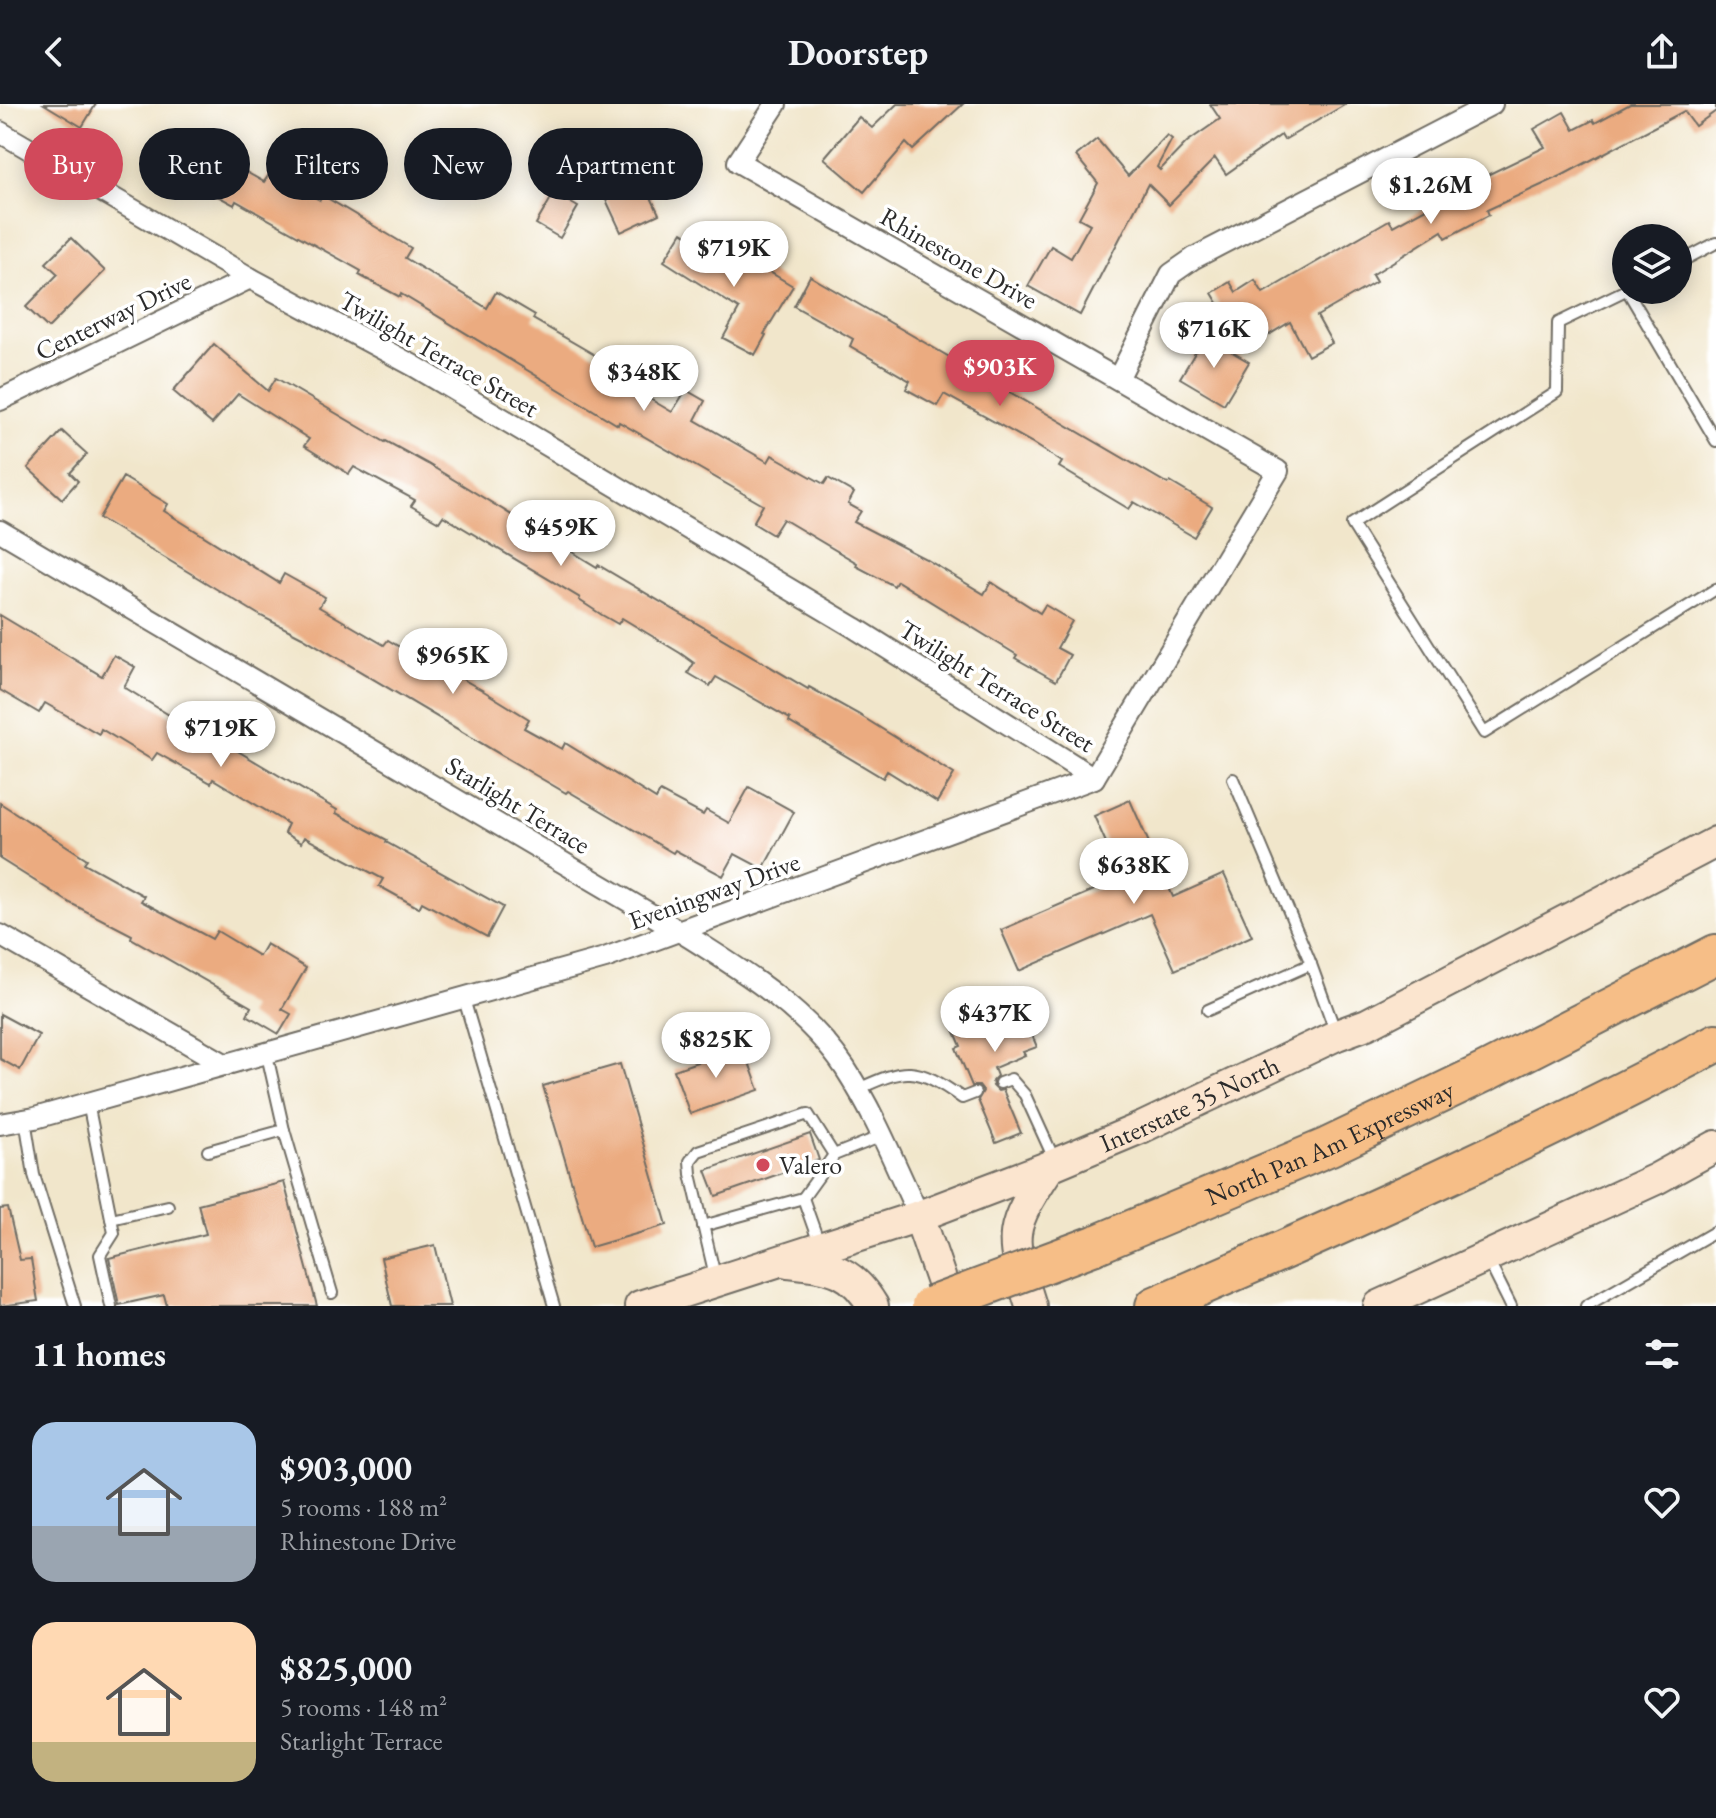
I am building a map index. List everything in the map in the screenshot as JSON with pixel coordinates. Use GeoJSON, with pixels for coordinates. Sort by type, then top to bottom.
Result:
{"type":"FeatureCollection","features":[{"type":"Feature","properties":{"kind":"highway","name":"North Pan Am Expressway"},"geometry":{"type":"LineString","coordinates":[[931,1306],[1095,1245],[1342,1140],[1485,1072],[1716,954]]}},
{"type":"Feature","properties":{"kind":"highway"},"geometry":{"type":"LineString","coordinates":[[1155,1306],[1436,1183],[1716,1043]]}},
{"type":"Feature","properties":{"kind":"main road","name":"Interstate 35 North"},"geometry":{"type":"LineString","coordinates":[[640,1306],[919,1216],[1143,1127],[1337,1035],[1367,1024],[1716,842]]}},
{"type":"Feature","properties":{"kind":"main road"},"geometry":{"type":"LineString","coordinates":[[1379,1306],[1656,1179],[1716,1146]]}},
{"type":"Feature","properties":{"kind":"main road"},"geometry":{"type":"LineString","coordinates":[[1031,1306],[1016,1260],[1014,1242],[1017,1223],[1053,1164]]}},
{"type":"Feature","properties":{"kind":"main road"},"geometry":{"type":"LineString","coordinates":[[919,1216],[950,1306]]}},
{"type":"Feature","properties":{"kind":"main road"},"geometry":{"type":"LineString","coordinates":[[779,1261],[844,1272],[861,1288],[873,1306]]}},
{"type":"Feature","properties":{"kind":"street","name":"Rhinestone Drive"},"geometry":{"type":"LineString","coordinates":[[776,104],[738,162],[1278,471],[1094,778]]}},
{"type":"Feature","properties":{"kind":"street"},"geometry":{"type":"LineString","coordinates":[[1118,379],[1171,274],[1194,258],[1492,104]]}},
{"type":"Feature","properties":{"kind":"street","name":"Twilight Terrace Street"},"geometry":{"type":"LineString","coordinates":[[0,132],[250,278],[414,366],[855,628],[1094,778]]}},
{"type":"Feature","properties":{"kind":"street","name":"Centerway Drive"},"geometry":{"type":"LineString","coordinates":[[0,400],[250,278]]}},
{"type":"Feature","properties":{"kind":"street","name":"Starlight Terrace"},"geometry":{"type":"LineString","coordinates":[[0,531],[681,932],[755,979],[811,1028],[844,1067],[882,1136],[919,1216]]}},
{"type":"Feature","properties":{"kind":"street","name":"Eveningway Drive"},"geometry":{"type":"LineString","coordinates":[[0,1124],[267,1055],[605,958],[1094,778]]}},
{"type":"Feature","properties":{"kind":"street"},"geometry":{"type":"LineString","coordinates":[[0,935],[226,1065]]}},
{"type":"Feature","properties":{"kind":"lane"},"geometry":{"type":"LineString","coordinates":[[1692,256],[1716,243]]}},
{"type":"Feature","properties":{"kind":"lane"},"geometry":{"type":"LineString","coordinates":[[1612,297],[1558,323],[1557,392],[1352,524],[1484,733],[1716,589]]}},
{"type":"Feature","properties":{"kind":"lane"},"geometry":{"type":"LineString","coordinates":[[1634,304],[1716,441]]}},
{"type":"Feature","properties":{"kind":"lane"},"geometry":{"type":"LineString","coordinates":[[1233,779],[1311,964],[1337,1035]]}},
{"type":"Feature","properties":{"kind":"lane"},"geometry":{"type":"LineString","coordinates":[[1208,1010],[1311,964]]}},
{"type":"Feature","properties":{"kind":"lane"},"geometry":{"type":"LineString","coordinates":[[464,999],[554,1306]]}},
{"type":"Feature","properties":{"kind":"lane"},"geometry":{"type":"LineString","coordinates":[[267,1055],[284,1130],[332,1293]]}},
{"type":"Feature","properties":{"kind":"lane"},"geometry":{"type":"LineString","coordinates":[[856,1090],[894,1072],[915,1072],[941,1083],[962,1098],[975,1093]]}},
{"type":"Feature","properties":{"kind":"lane"},"geometry":{"type":"LineString","coordinates":[[1000,1083],[1011,1079],[1025,1095],[1053,1164]]}},
{"type":"Feature","properties":{"kind":"lane"},"geometry":{"type":"LineString","coordinates":[[88,1103],[114,1233],[100,1255],[111,1306]]}},
{"type":"Feature","properties":{"kind":"lane"},"geometry":{"type":"LineString","coordinates":[[716,1282],[690,1161],[698,1151],[808,1114],[834,1155]]}},
{"type":"Feature","properties":{"kind":"lane"},"geometry":{"type":"LineString","coordinates":[[25,1119],[34,1175],[75,1306]]}},
{"type":"Feature","properties":{"kind":"lane"},"geometry":{"type":"LineString","coordinates":[[208,1151],[284,1130]]}},
{"type":"Feature","properties":{"kind":"lane"},"geometry":{"type":"LineString","coordinates":[[703,1226],[803,1198],[834,1155],[882,1136]]}},
{"type":"Feature","properties":{"kind":"lane"},"geometry":{"type":"LineString","coordinates":[[803,1198],[821,1248]]}},
{"type":"Feature","properties":{"kind":"lane"},"geometry":{"type":"LineString","coordinates":[[111,1219],[168,1206]]}},
{"type":"Feature","properties":{"kind":"lane"},"geometry":{"type":"LineString","coordinates":[[1586,1306],[1716,1231]]}},
{"type":"Feature","properties":{"kind":"lane"},"geometry":{"type":"LineString","coordinates":[[1487,1257],[1508,1305]]}},
{"type":"Feature","properties":{"kind":"building"},"geometry":{"type":"Polygon","coordinates":[[[44,104],[96,104],[82,127],[44,104]]]}},
{"type":"Feature","properties":{"kind":"building"},"geometry":{"type":"Polygon","coordinates":[[[897,104],[963,104],[913,150],[906,143],[864,192],[824,158],[859,117],[872,128],[897,104]]]}},
{"type":"Feature","properties":{"kind":"building"},"geometry":{"type":"Polygon","coordinates":[[[1210,104],[1346,104],[1284,140],[1281,135],[1226,174],[1215,158],[1169,205],[1148,184],[1080,315],[1028,286],[1051,246],[1071,258],[1090,224],[1079,218],[1098,183],[1076,156],[1097,139],[1128,176],[1167,135],[1172,139],[1157,167],[1160,170],[1187,142],[1220,119],[1210,104]]]}},
{"type":"Feature","properties":{"kind":"building"},"geometry":{"type":"Polygon","coordinates":[[[1630,104],[1716,104],[1716,111],[1695,126],[1684,111],[1561,176],[1487,210],[1489,215],[1446,238],[1442,231],[1372,275],[1376,282],[1317,316],[1332,343],[1308,356],[1290,322],[1246,349],[1212,293],[1230,282],[1236,292],[1255,280],[1263,293],[1389,220],[1393,226],[1545,147],[1534,129],[1564,112],[1574,130],[1593,120],[1595,123],[1630,104]]]}},
{"type":"Feature","properties":{"kind":"building"},"geometry":{"type":"Polygon","coordinates":[[[250,174],[264,182],[266,179],[266,200],[330,200],[411,248],[405,258],[487,308],[496,292],[535,315],[533,319],[643,383],[638,392],[672,412],[686,390],[705,401],[695,420],[768,462],[772,455],[824,484],[828,478],[854,493],[848,504],[861,511],[854,522],[926,559],[984,594],[991,582],[1040,613],[1045,605],[1072,621],[1057,648],[1070,655],[1056,681],[897,581],[894,586],[856,566],[857,563],[783,519],[773,535],[753,523],[763,505],[619,422],[618,425],[401,294],[400,297],[359,275],[361,271],[236,201],[234,205],[225,200],[250,200],[250,174]]]}},
{"type":"Feature","properties":{"kind":"building"},"geometry":{"type":"Polygon","coordinates":[[[550,200],[566,200],[578,207],[560,238],[536,224],[550,200]]]}},
{"type":"Feature","properties":{"kind":"building"},"geometry":{"type":"Polygon","coordinates":[[[606,200],[652,200],[659,214],[621,232],[606,200]]]}},
{"type":"Feature","properties":{"kind":"building"},"geometry":{"type":"Polygon","coordinates":[[[682,232],[738,265],[743,256],[793,286],[755,355],[723,338],[739,309],[664,261],[682,232]]]}},
{"type":"Feature","properties":{"kind":"building"},"geometry":{"type":"Polygon","coordinates":[[[71,238],[105,271],[48,328],[26,307],[58,274],[46,263],[71,238]]]}},
{"type":"Feature","properties":{"kind":"building"},"geometry":{"type":"Polygon","coordinates":[[[810,276],[1212,507],[1194,537],[1134,502],[1129,509],[1059,467],[1062,462],[1031,442],[944,394],[937,406],[906,389],[910,381],[850,346],[853,339],[794,306],[810,276]]]}},
{"type":"Feature","properties":{"kind":"building"},"geometry":{"type":"Polygon","coordinates":[[[1205,336],[1249,362],[1224,404],[1180,378],[1205,336]]]}},
{"type":"Feature","properties":{"kind":"building"},"geometry":{"type":"Polygon","coordinates":[[[214,344],[268,391],[276,378],[428,464],[597,567],[808,689],[858,714],[954,774],[937,802],[887,771],[883,778],[716,677],[710,686],[688,673],[694,663],[680,653],[622,618],[618,624],[602,615],[580,598],[443,516],[439,522],[411,506],[415,500],[354,467],[349,474],[304,446],[309,439],[238,394],[212,424],[173,391],[214,344]]]}},
{"type":"Feature","properties":{"kind":"building"},"geometry":{"type":"Polygon","coordinates":[[[62,431],[87,454],[70,473],[78,481],[62,499],[28,468],[62,431]]]}},
{"type":"Feature","properties":{"kind":"building"},"geometry":{"type":"Polygon","coordinates":[[[123,477],[168,504],[164,511],[279,583],[284,574],[325,597],[319,607],[384,645],[388,640],[444,674],[446,670],[482,690],[529,719],[524,728],[562,749],[565,743],[656,799],[660,792],[703,815],[706,810],[729,823],[749,787],[794,812],[763,869],[735,854],[723,876],[675,850],[673,853],[261,616],[99,518],[123,477]]]}},
{"type":"Feature","properties":{"kind":"building"},"geometry":{"type":"Polygon","coordinates":[[[0,615],[102,676],[114,655],[135,667],[124,687],[190,728],[191,725],[236,750],[337,810],[336,813],[503,907],[487,937],[422,902],[419,908],[379,886],[383,879],[304,837],[301,843],[284,833],[288,824],[213,779],[211,783],[157,753],[152,760],[101,729],[99,734],[45,703],[39,713],[0,690],[0,615]]]}},
{"type":"Feature","properties":{"kind":"building"},"geometry":{"type":"Polygon","coordinates":[[[1130,800],[1173,897],[1224,874],[1252,936],[1175,970],[1150,914],[1019,971],[1001,930],[1122,878],[1094,816],[1130,800]]]}},
{"type":"Feature","properties":{"kind":"building"},"geometry":{"type":"Polygon","coordinates":[[[0,803],[87,859],[84,863],[144,896],[141,901],[212,939],[217,931],[259,956],[266,944],[306,968],[282,1009],[291,1014],[279,1034],[247,1015],[251,1007],[0,859],[0,803]]]}},
{"type":"Feature","properties":{"kind":"building"},"geometry":{"type":"Polygon","coordinates":[[[1024,990],[1034,1015],[1025,1018],[1037,1047],[994,1068],[997,1076],[992,1081],[993,1086],[998,1091],[1003,1090],[1021,1133],[996,1143],[978,1100],[983,1091],[979,1086],[972,1086],[956,1048],[961,1046],[950,1020],[1024,990]]]}},
{"type":"Feature","properties":{"kind":"building"},"geometry":{"type":"Polygon","coordinates":[[[0,1014],[39,1035],[20,1070],[0,1059],[0,1014]]]}},
{"type":"Feature","properties":{"kind":"building"},"geometry":{"type":"Polygon","coordinates":[[[743,1046],[759,1090],[690,1114],[674,1070],[743,1046]]]}},
{"type":"Feature","properties":{"kind":"building"},"geometry":{"type":"Polygon","coordinates":[[[620,1064],[667,1225],[591,1247],[543,1086],[620,1064]]]}},
{"type":"Feature","properties":{"kind":"building","name":"Valero"},"geometry":{"type":"Polygon","coordinates":[[[810,1134],[819,1160],[716,1196],[706,1170],[810,1134]]]}},
{"type":"Feature","properties":{"kind":"building"},"geometry":{"type":"Polygon","coordinates":[[[284,1182],[317,1306],[167,1306],[164,1295],[119,1305],[109,1258],[206,1234],[198,1204],[284,1182]]]}},
{"type":"Feature","properties":{"kind":"building"},"geometry":{"type":"Polygon","coordinates":[[[8,1208],[20,1260],[31,1259],[38,1301],[0,1306],[0,1209],[8,1208]]]}},
{"type":"Feature","properties":{"kind":"building"},"geometry":{"type":"Polygon","coordinates":[[[435,1245],[450,1306],[392,1306],[381,1258],[435,1245]]]}},
{"type":"Feature","properties":{"kind":"place","name":"Valero"},"geometry":{"type":"Point","coordinates":[763,1165]}}]}
